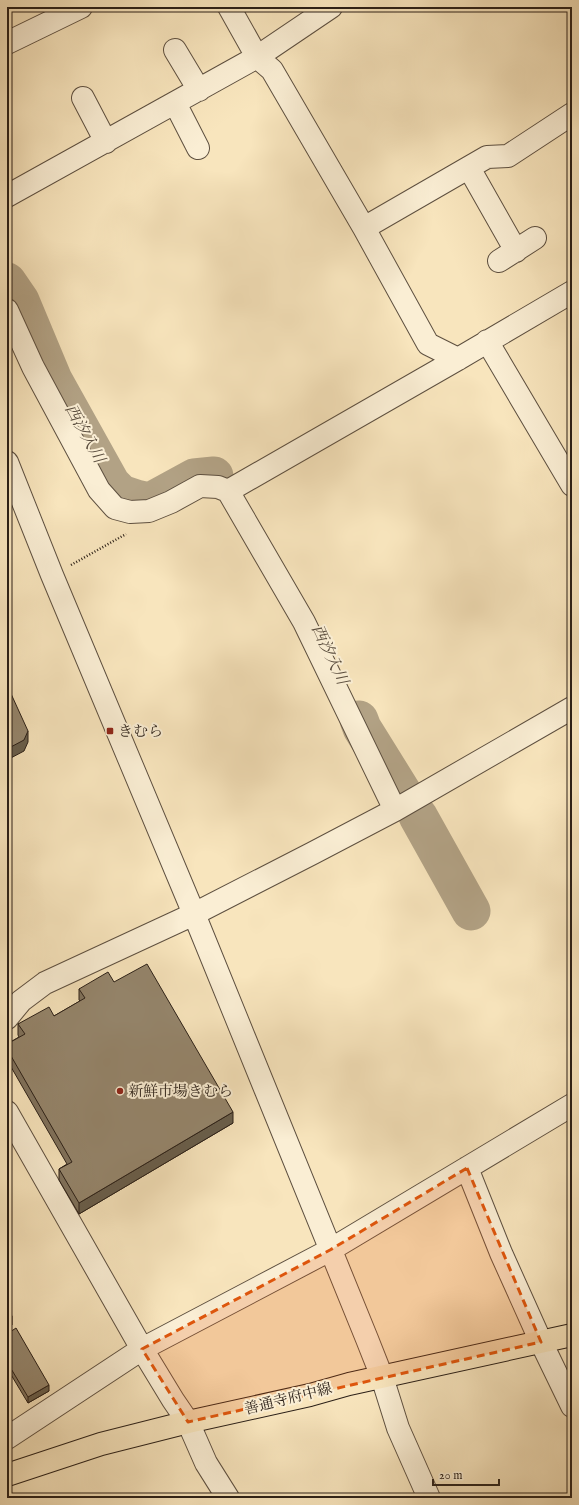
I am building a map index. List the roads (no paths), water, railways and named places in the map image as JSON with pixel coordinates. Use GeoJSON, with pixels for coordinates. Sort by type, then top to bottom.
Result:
{"type":"FeatureCollection","features":[{"type":"Feature","properties":{"kind":"main road","name":"善通寺府中線"},"geometry":{"type":"LineString","coordinates":[[7,1475],[101,1444],[188,1422],[310,1395],[349,1384],[572,1335]]}},
{"type":"Feature","properties":{"kind":"street"},"geometry":{"type":"LineString","coordinates":[[7,43],[81,7]]}},
{"type":"Feature","properties":{"kind":"street"},"geometry":{"type":"LineString","coordinates":[[229,7],[257,57],[272,70],[364,228],[428,344],[458,359]]}},
{"type":"Feature","properties":{"kind":"street"},"geometry":{"type":"LineString","coordinates":[[7,196],[257,57],[331,7]]}},
{"type":"Feature","properties":{"kind":"street"},"geometry":{"type":"LineString","coordinates":[[175,50],[199,90]]}},
{"type":"Feature","properties":{"kind":"street"},"geometry":{"type":"LineString","coordinates":[[83,98],[106,142]]}},
{"type":"Feature","properties":{"kind":"street"},"geometry":{"type":"LineString","coordinates":[[175,103],[198,148]]}},
{"type":"Feature","properties":{"kind":"street"},"geometry":{"type":"LineString","coordinates":[[364,228],[487,157],[508,156],[572,114]]}},
{"type":"Feature","properties":{"kind":"street"},"geometry":{"type":"LineString","coordinates":[[469,168],[508,256],[535,238]]}},
{"type":"Feature","properties":{"kind":"street"},"geometry":{"type":"LineString","coordinates":[[228,491],[572,292]]}},
{"type":"Feature","properties":{"kind":"street"},"geometry":{"type":"LineString","coordinates":[[7,310],[33,367],[99,490],[115,508],[130,512],[149,511],[171,502],[200,486],[218,487],[228,491],[304,622],[395,810]]}},
{"type":"Feature","properties":{"kind":"street"},"geometry":{"type":"LineString","coordinates":[[487,341],[572,485]]}},
{"type":"Feature","properties":{"kind":"street"},"geometry":{"type":"LineString","coordinates":[[7,462],[52,575],[194,914],[382,1377],[398,1428],[429,1498]]}},
{"type":"Feature","properties":{"kind":"street"},"geometry":{"type":"LineString","coordinates":[[7,1018],[21,1001],[45,983],[194,914],[395,810],[572,708]]}},
{"type":"Feature","properties":{"kind":"street"},"geometry":{"type":"LineString","coordinates":[[7,1438],[142,1349],[330,1250],[572,1105]]}},
{"type":"Feature","properties":{"kind":"street"},"geometry":{"type":"LineString","coordinates":[[7,1112],[142,1349],[188,1422],[206,1463],[228,1498]]}},
{"type":"Feature","properties":{"kind":"street"},"geometry":{"type":"LineString","coordinates":[[467,1168],[501,1253],[572,1406]]}},
{"type":"Feature","properties":{"kind":"waterway","name":"西汐入川"},"geometry":{"type":"LineString","coordinates":[[7,282],[20,301],[53,380],[111,484],[121,494],[150,502],[194,478],[214,476]]}},
{"type":"Feature","properties":{"kind":"waterway","name":"西汐入川"},"geometry":{"type":"LineString","coordinates":[[359,720],[362,728],[403,794]]}},
{"type":"Feature","properties":{"kind":"waterway","name":"西汐入川"},"geometry":{"type":"LineString","coordinates":[[418,816],[471,911]]}},
{"type":"Feature","properties":{"kind":"place","name":"きむら"},"geometry":{"type":"Point","coordinates":[110,731]}},
{"type":"Feature","properties":{"kind":"place","name":"新鮮市場きむら"},"geometry":{"type":"Point","coordinates":[120,1091]}}]}
